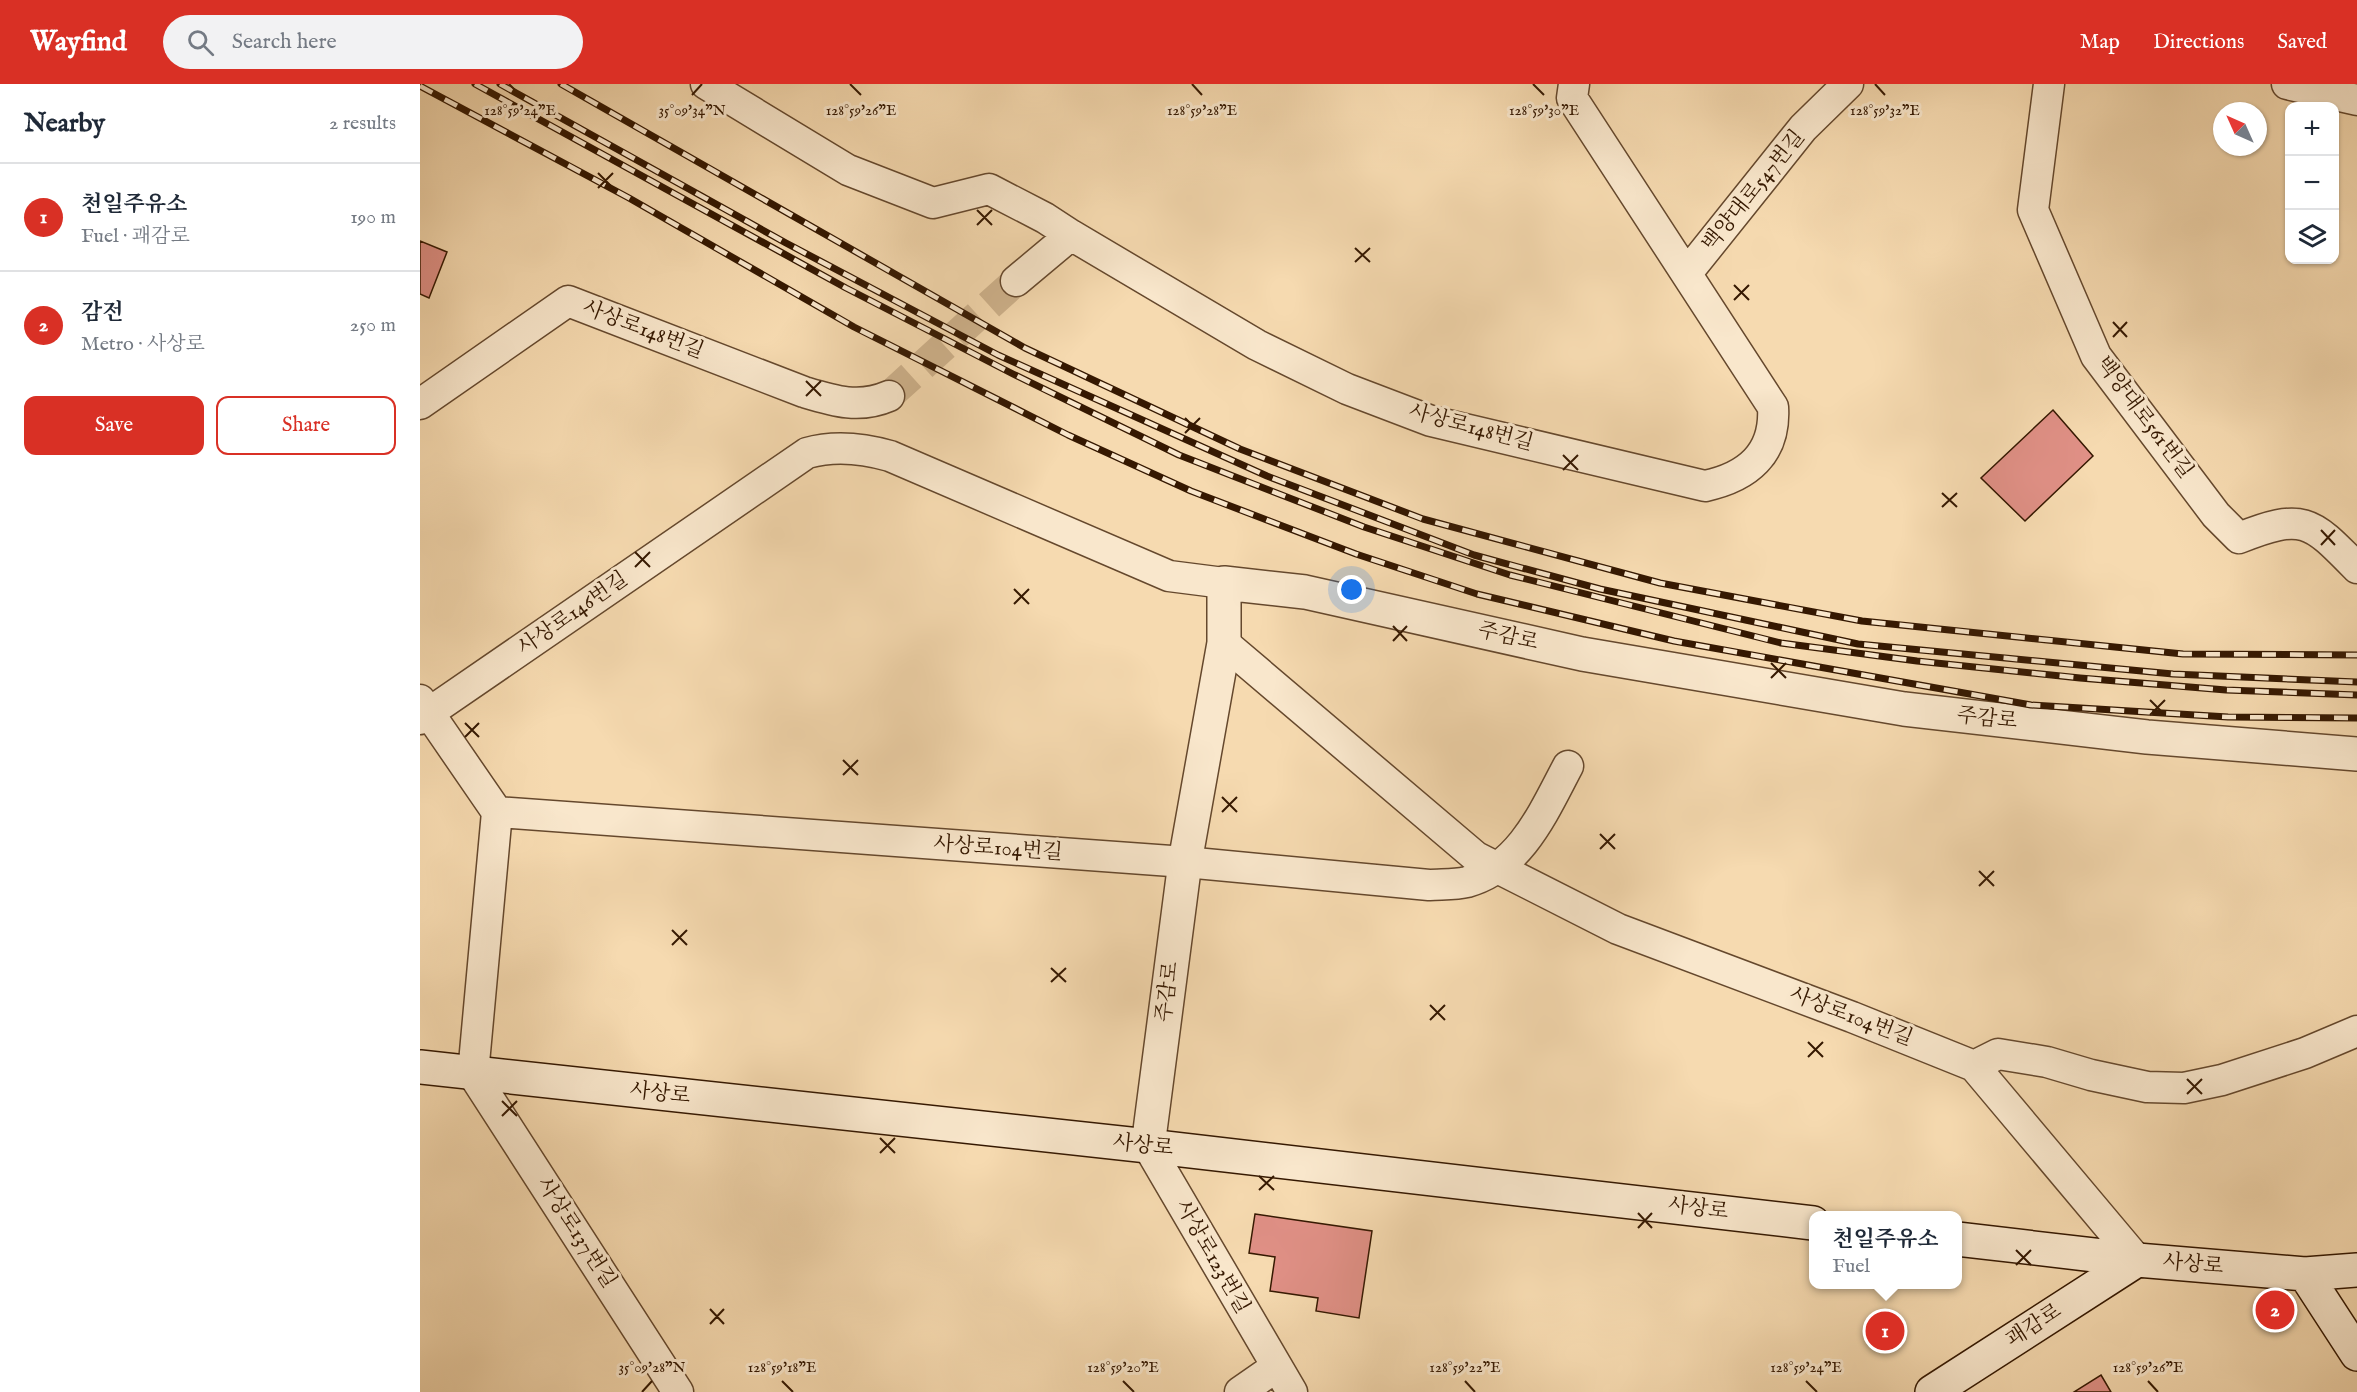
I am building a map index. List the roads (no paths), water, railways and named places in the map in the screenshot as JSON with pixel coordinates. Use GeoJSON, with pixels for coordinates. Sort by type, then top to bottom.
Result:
{"type":"FeatureCollection","features":[{"type":"Feature","properties":{"kind":"main road","name":"주감로"},"geometry":{"type":"LineString","coordinates":[[1148,1146],[1185,862],[1224,643],[1224,583],[1305,592],[1582,654],[1904,710],[2146,737],[2357,754]]}},
{"type":"Feature","properties":{"kind":"main road","name":"사상로"},"geometry":{"type":"LineString","coordinates":[[420,1067],[1148,1146],[1809,1223]]}},
{"type":"Feature","properties":{"kind":"main road","name":"사상로"},"geometry":{"type":"LineString","coordinates":[[1962,1240],[2137,1260],[2305,1274],[2357,1270]]}},
{"type":"Feature","properties":{"kind":"main road","name":"괘감로"},"geometry":{"type":"LineString","coordinates":[[1932,1392],[2137,1260]]}},
{"type":"Feature","properties":{"kind":"main road"},"geometry":{"type":"LineString","coordinates":[[2305,1274],[2357,1354]]}},
{"type":"Feature","properties":{"kind":"street","name":"사상로148번길"},"geometry":{"type":"LineString","coordinates":[[706,84],[848,170],[933,203],[988,189],[1045,218],[1257,345],[1347,389],[1431,421],[1705,486],[1731,480],[1747,470],[1767,444],[1775,428],[1773,407],[1572,98],[1574,84]]}},
{"type":"Feature","properties":{"kind":"street","name":"백양대로547번길"},"geometry":{"type":"LineString","coordinates":[[1687,273],[1803,128],[1848,84]]}},
{"type":"Feature","properties":{"kind":"street","name":"백양대로561번길"},"geometry":{"type":"LineString","coordinates":[[2049,84],[2033,210],[2096,356],[2216,515],[2239,538],[2269,526],[2301,522],[2323,533],[2357,568]]}},
{"type":"Feature","properties":{"kind":"street"},"geometry":{"type":"LineString","coordinates":[[2287,84],[2357,100]]}},
{"type":"Feature","properties":{"kind":"street"},"geometry":{"type":"LineString","coordinates":[[1016,281],[1071,235]]}},
{"type":"Feature","properties":{"kind":"street","name":"사상로148번길"},"geometry":{"type":"LineString","coordinates":[[420,404],[568,301],[813,395],[842,403],[866,404],[889,396]]}},
{"type":"Feature","properties":{"kind":"street","name":"사상로146번길"},"geometry":{"type":"LineString","coordinates":[[423,711],[807,453],[842,448],[868,450],[890,456],[1169,576],[1224,583]]}},
{"type":"Feature","properties":{"kind":"street","name":"사상로104번길"},"geometry":{"type":"LineString","coordinates":[[1224,643],[1476,858],[1618,929],[1852,1017],[1974,1066],[2137,1260]]}},
{"type":"Feature","properties":{"kind":"street"},"geometry":{"type":"LineString","coordinates":[[423,711],[497,812],[473,1074]]}},
{"type":"Feature","properties":{"kind":"street","name":"사상로104번길"},"geometry":{"type":"LineString","coordinates":[[497,812],[1185,862],[1429,885],[1467,882],[1495,868],[1521,848],[1568,766]]}},
{"type":"Feature","properties":{"kind":"street"},"geometry":{"type":"LineString","coordinates":[[1974,1066],[1998,1054],[2047,1062],[2091,1076],[2147,1087],[2184,1088],[2222,1080],[2305,1053],[2357,1031]]}},
{"type":"Feature","properties":{"kind":"street","name":"사상로137번길"},"geometry":{"type":"LineString","coordinates":[[473,1074],[678,1392]]}},
{"type":"Feature","properties":{"kind":"street","name":"사상로123번길"},"geometry":{"type":"LineString","coordinates":[[1148,1146],[1284,1380],[1240,1392]]}},
{"type":"Feature","properties":{"kind":"tunnel"},"geometry":{"type":"LineString","coordinates":[[889,396],[1016,281]]}},
{"type":"Feature","properties":{"kind":"railway"},"geometry":{"type":"LineString","coordinates":[[475,84],[846,288],[1013,374],[1179,455],[1364,527],[1510,575],[1781,643],[1917,661],[2080,678],[2226,690],[2357,695]]}},
{"type":"Feature","properties":{"kind":"railway"},"geometry":{"type":"LineString","coordinates":[[500,84],[786,243],[998,355],[1267,476],[1474,555],[1600,589],[1858,644],[2173,674],[2357,682]]}},
{"type":"Feature","properties":{"kind":"railway"},"geometry":{"type":"LineString","coordinates":[[561,84],[1025,348],[1240,449],[1423,519],[1660,583],[1862,621],[2183,654],[2357,655]]}},
{"type":"Feature","properties":{"kind":"railway"},"geometry":{"type":"LineString","coordinates":[[420,86],[629,198],[854,327],[1068,435],[1191,491],[1356,554],[1477,594],[1674,641],[2031,705],[2228,717],[2357,718]]}},
{"type":"Feature","properties":{"kind":"place","name":"감전"},"geometry":{"type":"Point","coordinates":[2275,1310]}},
{"type":"Feature","properties":{"kind":"place","name":"천일주유소"},"geometry":{"type":"Point","coordinates":[1885,1331]}}]}
